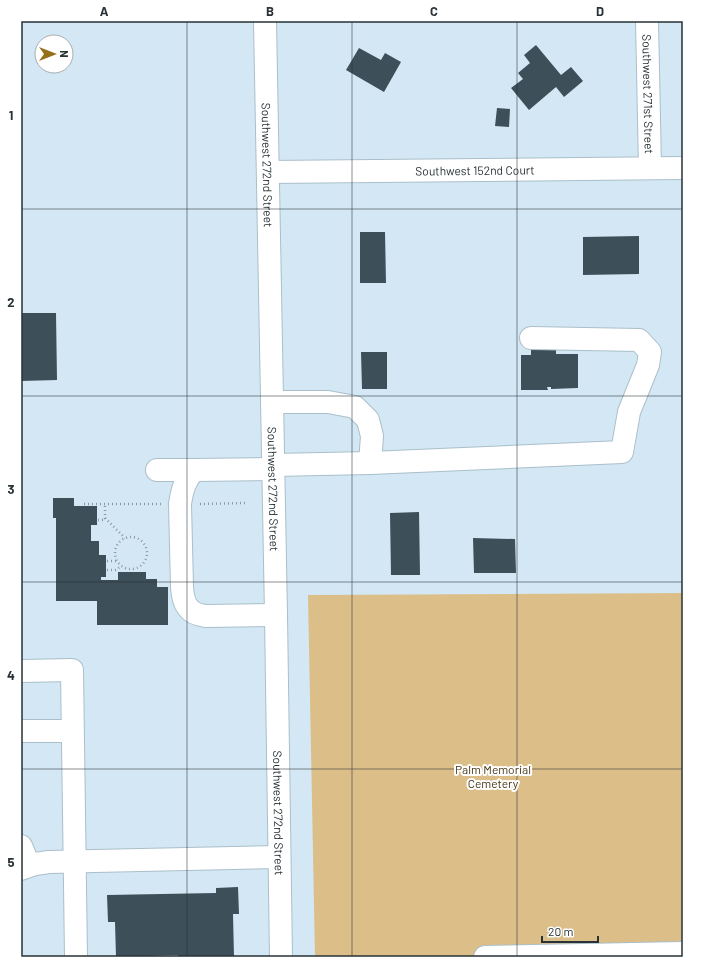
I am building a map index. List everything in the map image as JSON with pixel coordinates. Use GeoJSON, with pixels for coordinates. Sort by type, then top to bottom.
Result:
{"type":"FeatureCollection","features":[{"type":"Feature","properties":{"kind":"street","name":"Southwest 272nd Street"},"geometry":{"type":"LineString","coordinates":[[264,21],[274,467],[281,957]]}},
{"type":"Feature","properties":{"kind":"street","name":"Southwest 271st Street"},"geometry":{"type":"LineString","coordinates":[[647,21],[650,168]]}},
{"type":"Feature","properties":{"kind":"street","name":"Southwest 152nd Court"},"geometry":{"type":"LineString","coordinates":[[268,172],[683,168]]}},
{"type":"Feature","properties":{"kind":"street"},"geometry":{"type":"LineString","coordinates":[[157,470],[274,467],[622,452],[629,412],[648,365],[650,352],[640,340],[532,338]]}},
{"type":"Feature","properties":{"kind":"street"},"geometry":{"type":"LineString","coordinates":[[272,402],[328,402],[355,407],[368,420],[372,436],[370,463]]}},
{"type":"Feature","properties":{"kind":"street"},"geometry":{"type":"LineString","coordinates":[[194,470],[188,476],[184,484],[180,504],[182,587],[186,606],[198,615],[206,616],[276,615]]}},
{"type":"Feature","properties":{"kind":"street"},"geometry":{"type":"LineString","coordinates":[[21,671],[72,670],[76,957]]}},
{"type":"Feature","properties":{"kind":"street"},"geometry":{"type":"LineString","coordinates":[[21,731],[72,731]]}},
{"type":"Feature","properties":{"kind":"street"},"geometry":{"type":"LineString","coordinates":[[24,860],[49,862],[279,857]]}},
{"type":"Feature","properties":{"kind":"street"},"geometry":{"type":"LineString","coordinates":[[485,957],[683,953]]}},
{"type":"Feature","properties":{"kind":"path"},"geometry":{"type":"LineString","coordinates":[[194,504],[245,503]]}},
{"type":"Feature","properties":{"kind":"path"},"geometry":{"type":"LineString","coordinates":[[84,504],[166,504]]}},
{"type":"Feature","properties":{"kind":"path"},"geometry":{"type":"LineString","coordinates":[[105,504],[105,518],[125,538]]}},
{"type":"Feature","properties":{"kind":"path"},"geometry":{"type":"LineString","coordinates":[[98,520],[105,520],[105,518]]}},
{"type":"Feature","properties":{"kind":"path"},"geometry":{"type":"LineString","coordinates":[[133,537],[143,542],[147,549],[147,557],[144,564],[137,569],[128,569],[121,566],[117,561],[115,553],[116,548],[125,538],[133,537]]}},
{"type":"Feature","properties":{"kind":"path"},"geometry":{"type":"LineString","coordinates":[[107,561],[117,561]]}},
{"type":"Feature","properties":{"kind":"path"},"geometry":{"type":"LineString","coordinates":[[107,570],[116,570],[121,566]]}},
{"type":"Feature","properties":{"kind":"green space","name":"Palm Memorial Cemetery"},"geometry":{"type":"Polygon","coordinates":[[[683,593],[683,957],[315,957],[308,595],[683,593]]]}},
{"type":"Feature","properties":{"kind":"building"},"geometry":{"type":"Polygon","coordinates":[[[536,45],[561,75],[571,67],[583,81],[564,97],[556,87],[529,110],[511,88],[523,79],[518,73],[530,63],[524,55],[536,45]]]}},
{"type":"Feature","properties":{"kind":"building"},"geometry":{"type":"Polygon","coordinates":[[[359,48],[381,60],[385,53],[401,62],[384,92],[346,70],[359,48]]]}},
{"type":"Feature","properties":{"kind":"building"},"geometry":{"type":"Polygon","coordinates":[[[497,108],[510,109],[509,127],[495,126],[497,108]]]}},
{"type":"Feature","properties":{"kind":"building"},"geometry":{"type":"Polygon","coordinates":[[[360,232],[385,232],[386,283],[360,283],[360,232]]]}},
{"type":"Feature","properties":{"kind":"building"},"geometry":{"type":"Polygon","coordinates":[[[639,236],[639,274],[583,275],[583,237],[639,236]]]}},
{"type":"Feature","properties":{"kind":"building"},"geometry":{"type":"Polygon","coordinates":[[[21,313],[56,313],[57,380],[21,381],[21,313]]]}},
{"type":"Feature","properties":{"kind":"building"},"geometry":{"type":"Polygon","coordinates":[[[531,346],[556,346],[556,354],[578,354],[578,388],[551,389],[551,387],[547,387],[548,390],[521,390],[521,355],[531,355],[531,346]]]}},
{"type":"Feature","properties":{"kind":"building"},"geometry":{"type":"Polygon","coordinates":[[[361,352],[387,352],[387,389],[362,389],[361,352]]]}},
{"type":"Feature","properties":{"kind":"building"},"geometry":{"type":"Polygon","coordinates":[[[53,498],[74,498],[74,506],[97,506],[97,525],[91,525],[91,541],[99,541],[99,555],[106,555],[106,577],[101,577],[101,580],[118,580],[118,572],[146,572],[146,579],[157,579],[157,587],[168,587],[168,625],[97,625],[97,601],[56,601],[56,518],[53,518],[53,498]]]}},
{"type":"Feature","properties":{"kind":"building"},"geometry":{"type":"Polygon","coordinates":[[[419,512],[420,575],[391,575],[390,513],[419,512]]]}},
{"type":"Feature","properties":{"kind":"building"},"geometry":{"type":"Polygon","coordinates":[[[473,538],[515,539],[516,573],[474,573],[473,538]]]}},
{"type":"Feature","properties":{"kind":"building"},"geometry":{"type":"Polygon","coordinates":[[[238,887],[239,914],[233,914],[234,957],[178,957],[178,955],[116,957],[115,922],[108,922],[107,895],[216,893],[216,888],[238,887]]]}}]}
